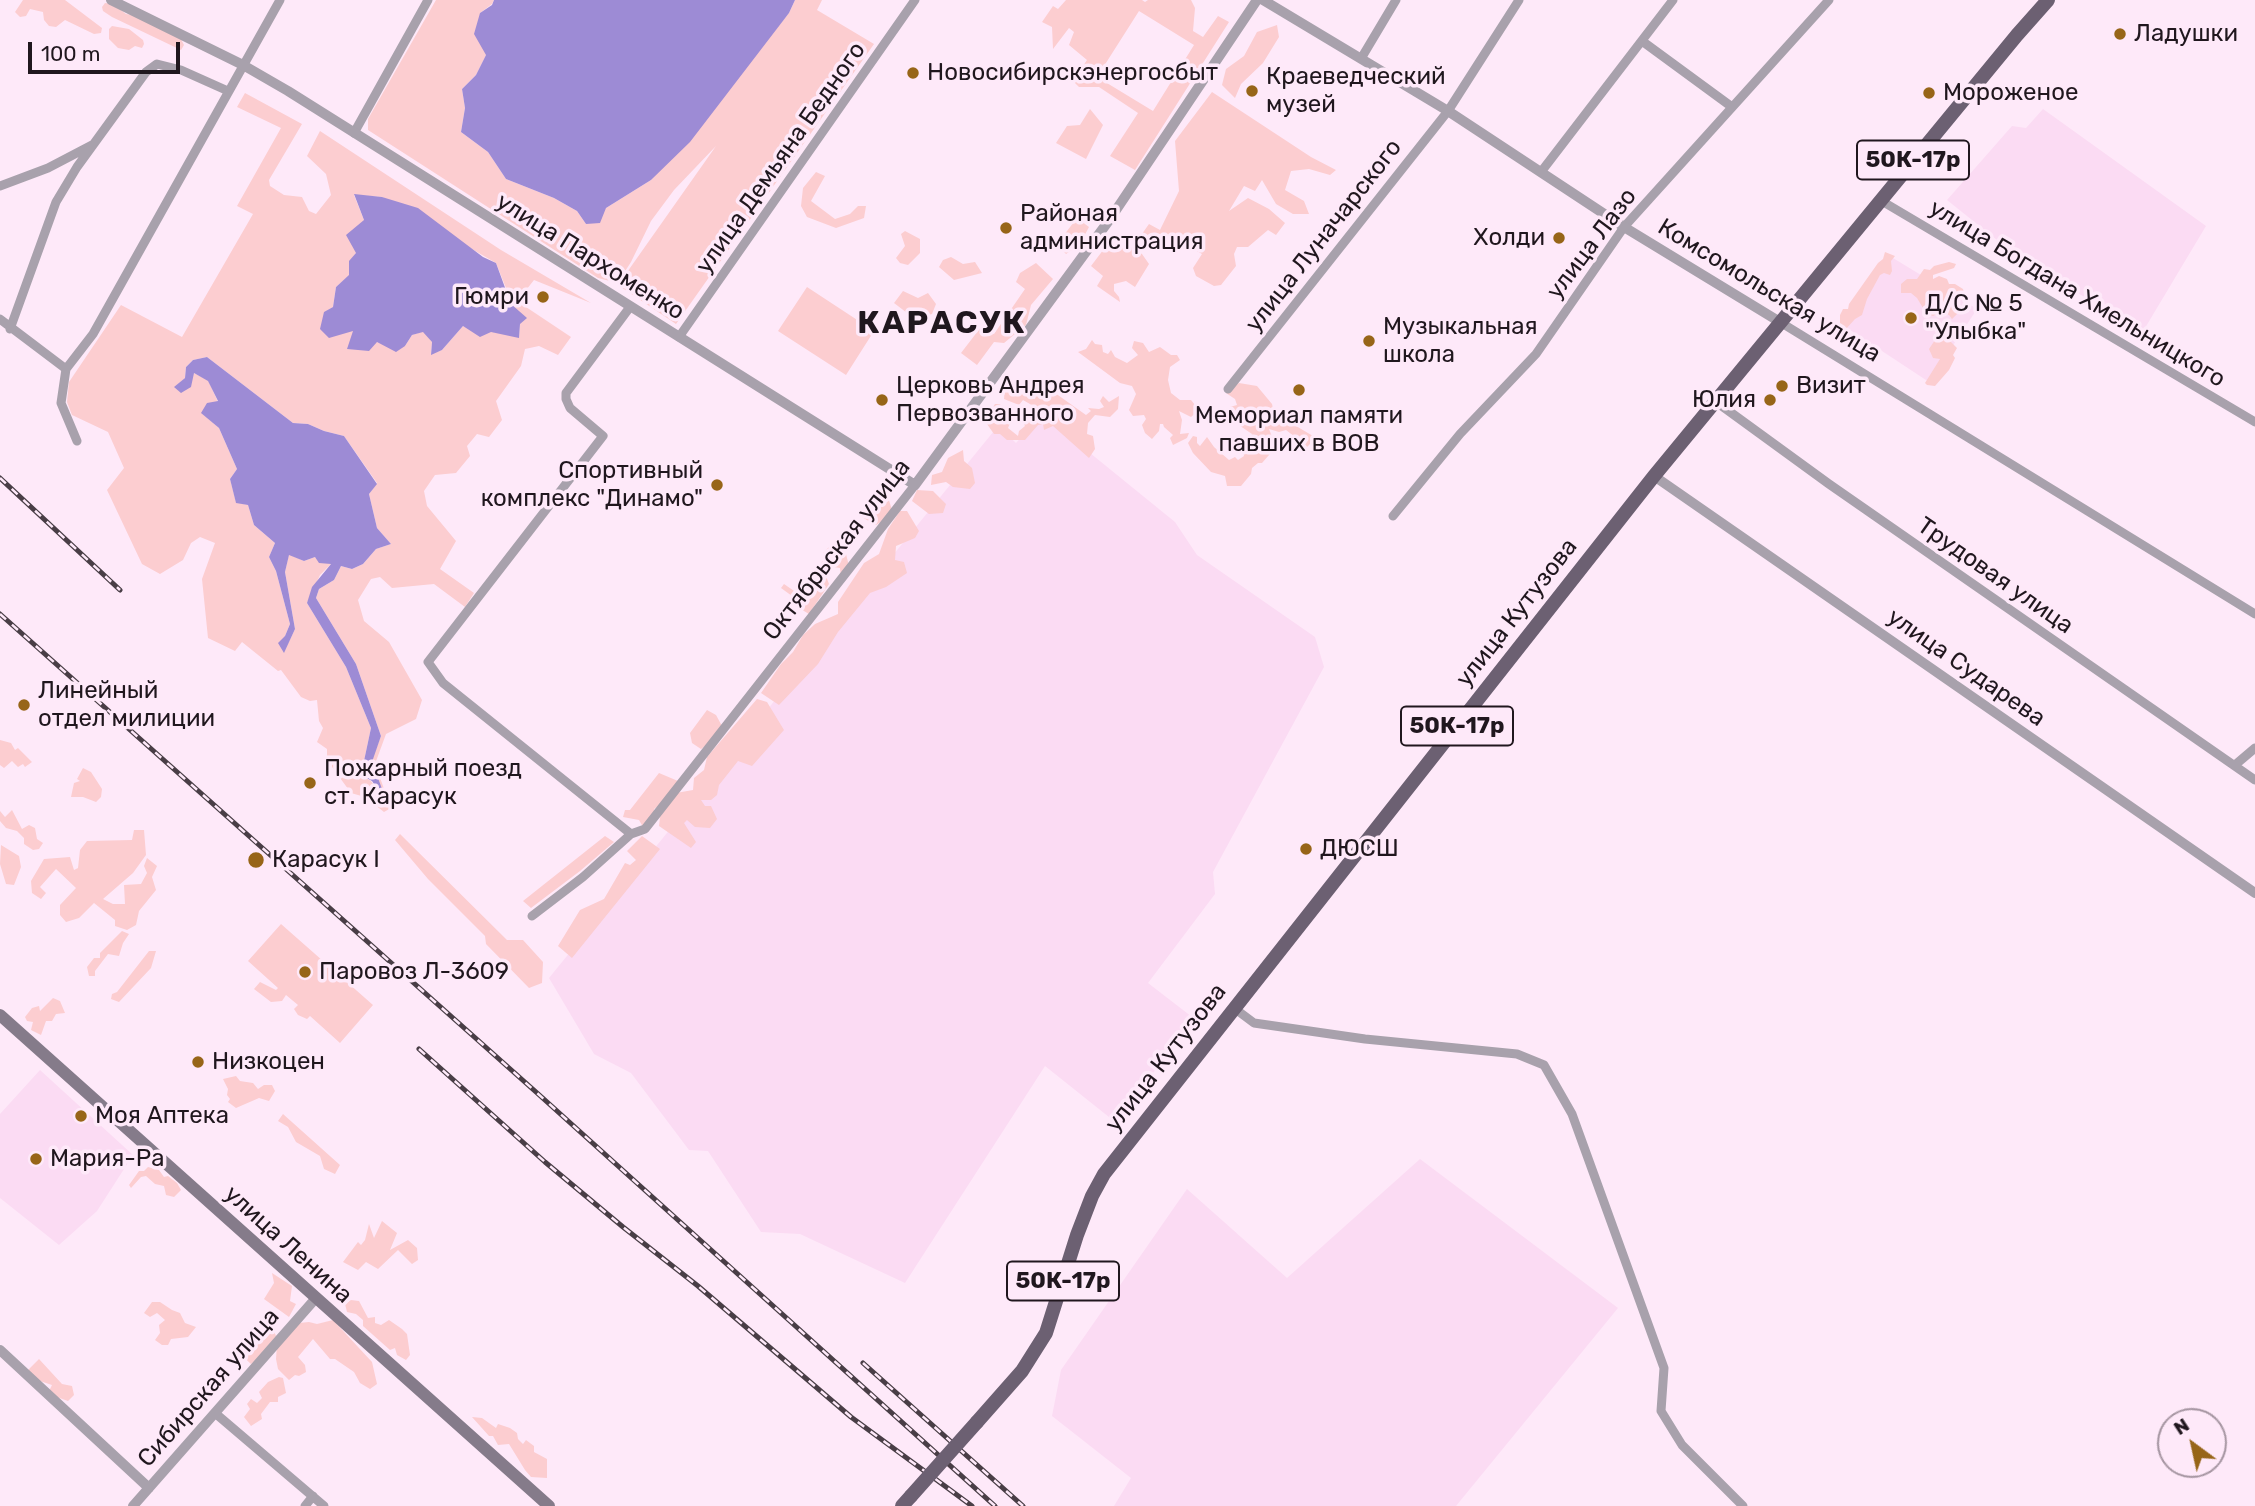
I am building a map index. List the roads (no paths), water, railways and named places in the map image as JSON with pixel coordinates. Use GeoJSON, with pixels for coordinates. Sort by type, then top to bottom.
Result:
{"type":"FeatureCollection","features":[{"type":"Feature","properties":{"kind":"main road","name":"улица Кутузова"},"geometry":{"type":"LineString","coordinates":[[906,1501],[1022,1371],[1046,1333],[1077,1234],[1104,1174],[1654,476],[2048,0]]}},
{"type":"Feature","properties":{"kind":"main road","name":"улица Ленина"},"geometry":{"type":"LineString","coordinates":[[0,1015],[549,1506]]}},
{"type":"Feature","properties":{"kind":"street","name":"улица Пархоменко"},"geometry":{"type":"LineString","coordinates":[[111,0],[243,65],[915,485]]}},
{"type":"Feature","properties":{"kind":"street"},"geometry":{"type":"LineString","coordinates":[[78,441],[61,403],[66,369],[93,334],[281,0]]}},
{"type":"Feature","properties":{"kind":"street"},"geometry":{"type":"LineString","coordinates":[[354,133],[428,0]]}},
{"type":"Feature","properties":{"kind":"street","name":"улица Демьяна Бедного"},"geometry":{"type":"LineString","coordinates":[[679,337],[915,0]]}},
{"type":"Feature","properties":{"kind":"street","name":"Октябрьская улица"},"geometry":{"type":"LineString","coordinates":[[532,916],[583,877],[631,834],[645,829],[915,485],[1110,219],[1257,0]]}},
{"type":"Feature","properties":{"kind":"street","name":"Комсомольская улица"},"geometry":{"type":"LineString","coordinates":[[1263,0],[1362,57],[1624,227],[2255,614]]}},
{"type":"Feature","properties":{"kind":"street"},"geometry":{"type":"LineString","coordinates":[[1362,57],[1396,0]]}},
{"type":"Feature","properties":{"kind":"street","name":"улица Луначарского"},"geometry":{"type":"LineString","coordinates":[[1228,389],[1448,111],[1519,0]]}},
{"type":"Feature","properties":{"kind":"street"},"geometry":{"type":"LineString","coordinates":[[1541,172],[1673,0]]}},
{"type":"Feature","properties":{"kind":"street","name":"улица Лазо"},"geometry":{"type":"LineString","coordinates":[[1393,516],[1460,434],[1536,354],[1624,227],[1829,0]]}},
{"type":"Feature","properties":{"kind":"street"},"geometry":{"type":"LineString","coordinates":[[1642,41],[1732,107]]}},
{"type":"Feature","properties":{"kind":"street"},"geometry":{"type":"LineString","coordinates":[[10,329],[56,202],[77,167],[146,72],[157,64],[181,70],[228,91]]}},
{"type":"Feature","properties":{"kind":"street"},"geometry":{"type":"LineString","coordinates":[[0,186],[48,168],[94,144]]}},
{"type":"Feature","properties":{"kind":"street","name":"улица Богдана Хмельницкого"},"geometry":{"type":"LineString","coordinates":[[1880,200],[2255,422]]}},
{"type":"Feature","properties":{"kind":"street"},"geometry":{"type":"LineString","coordinates":[[630,307],[566,393],[570,408],[603,436],[428,662],[443,683],[631,834]]}},
{"type":"Feature","properties":{"kind":"street"},"geometry":{"type":"LineString","coordinates":[[0,319],[66,369]]}},
{"type":"Feature","properties":{"kind":"street","name":"Трудовая улица"},"geometry":{"type":"LineString","coordinates":[[1716,401],[1840,491],[2255,780]]}},
{"type":"Feature","properties":{"kind":"street","name":"улица Сударева"},"geometry":{"type":"LineString","coordinates":[[1654,476],[2255,893]]}},
{"type":"Feature","properties":{"kind":"street"},"geometry":{"type":"LineString","coordinates":[[2235,765],[2255,748]]}},
{"type":"Feature","properties":{"kind":"street"},"geometry":{"type":"LineString","coordinates":[[1234,1008],[1254,1023],[1365,1039],[1517,1054],[1544,1065],[1572,1114],[1664,1368],[1661,1411],[1682,1444],[1742,1506]]}},
{"type":"Feature","properties":{"kind":"street","name":"Сибирская улица"},"geometry":{"type":"LineString","coordinates":[[133,1506],[316,1298]]}},
{"type":"Feature","properties":{"kind":"street"},"geometry":{"type":"LineString","coordinates":[[0,1350],[149,1488]]}},
{"type":"Feature","properties":{"kind":"street"},"geometry":{"type":"LineString","coordinates":[[215,1413],[324,1506]]}},
{"type":"Feature","properties":{"kind":"street"},"geometry":{"type":"LineString","coordinates":[[305,1506],[313,1496]]}},
{"type":"Feature","properties":{"kind":"railway"},"geometry":{"type":"LineString","coordinates":[[0,478],[120,590]]}},
{"type":"Feature","properties":{"kind":"railway"},"geometry":{"type":"LineString","coordinates":[[0,614],[995,1506]]}},
{"type":"Feature","properties":{"kind":"railway"},"geometry":{"type":"LineString","coordinates":[[419,1049],[545,1162],[698,1286],[851,1417],[972,1506]]}},
{"type":"Feature","properties":{"kind":"railway"},"geometry":{"type":"LineString","coordinates":[[863,1363],[1023,1506]]}},
{"type":"Feature","properties":{"kind":"place","name":"Ладушки"},"geometry":{"type":"Point","coordinates":[2120,34]}},
{"type":"Feature","properties":{"kind":"place","name":"Новосибирскэнергосбыт"},"geometry":{"type":"Point","coordinates":[913,73]}},
{"type":"Feature","properties":{"kind":"place","name":"Краеведческий музей"},"geometry":{"type":"Point","coordinates":[1252,91]}},
{"type":"Feature","properties":{"kind":"place","name":"Мороженое"},"geometry":{"type":"Point","coordinates":[1929,93]}},
{"type":"Feature","properties":{"kind":"place","name":"Районая администрация"},"geometry":{"type":"Point","coordinates":[1006,228]}},
{"type":"Feature","properties":{"kind":"place","name":"Холди"},"geometry":{"type":"Point","coordinates":[1559,238]}},
{"type":"Feature","properties":{"kind":"place","name":"Гюмри"},"geometry":{"type":"Point","coordinates":[543,297]}},
{"type":"Feature","properties":{"kind":"place","name":"Д/С № 5 \"Улыбка\""},"geometry":{"type":"Point","coordinates":[1911,318]}},
{"type":"Feature","properties":{"kind":"place","name":"Музыкальная школа"},"geometry":{"type":"Point","coordinates":[1369,341]}},
{"type":"Feature","properties":{"kind":"place","name":"Визит"},"geometry":{"type":"Point","coordinates":[1782,386]}},
{"type":"Feature","properties":{"kind":"place","name":"Мемориал памяти павших в ВОВ"},"geometry":{"type":"Point","coordinates":[1299,390]}},
{"type":"Feature","properties":{"kind":"place","name":"Церковь Андрея Первозванного"},"geometry":{"type":"Point","coordinates":[882,400]}},
{"type":"Feature","properties":{"kind":"place","name":"Юлия"},"geometry":{"type":"Point","coordinates":[1770,400]}},
{"type":"Feature","properties":{"kind":"place","name":"Спортивный комплекс \"Динамо\""},"geometry":{"type":"Point","coordinates":[717,485]}},
{"type":"Feature","properties":{"kind":"place","name":"Линейный отдел милиции"},"geometry":{"type":"Point","coordinates":[24,705]}},
{"type":"Feature","properties":{"kind":"place","name":"Пожарный поезд ст. Карасук"},"geometry":{"type":"Point","coordinates":[310,783]}},
{"type":"Feature","properties":{"kind":"place","name":"ДЮСШ"},"geometry":{"type":"Point","coordinates":[1306,849]}},
{"type":"Feature","properties":{"kind":"place","name":"Карасук I"},"geometry":{"type":"Point","coordinates":[256,860]}},
{"type":"Feature","properties":{"kind":"place","name":"Паровоз Л-3609"},"geometry":{"type":"Point","coordinates":[305,972]}},
{"type":"Feature","properties":{"kind":"place","name":"Низкоцен"},"geometry":{"type":"Point","coordinates":[198,1062]}},
{"type":"Feature","properties":{"kind":"place","name":"Моя Аптека"},"geometry":{"type":"Point","coordinates":[81,1116]}},
{"type":"Feature","properties":{"kind":"place","name":"Мария-Ра"},"geometry":{"type":"Point","coordinates":[36,1159]}},
{"type":"Feature","properties":{"kind":"district","name":"КАРАСУК"},"geometry":{"type":"Point","coordinates":[942,324]}}]}
